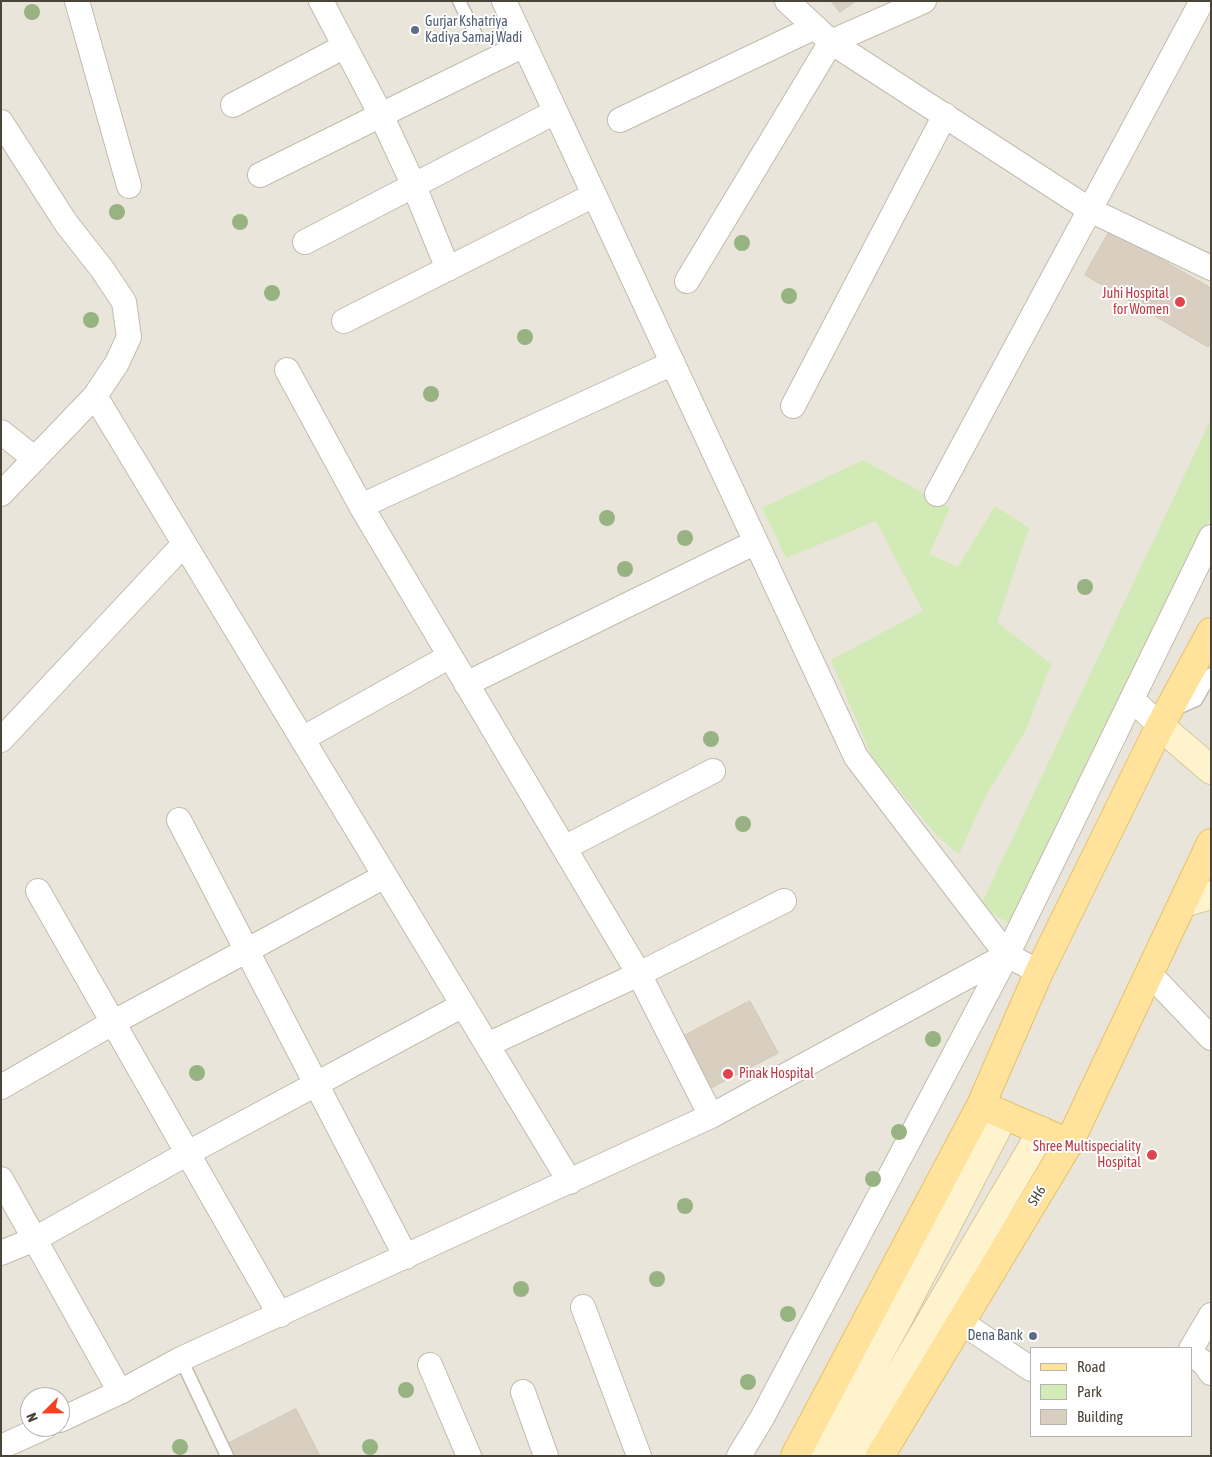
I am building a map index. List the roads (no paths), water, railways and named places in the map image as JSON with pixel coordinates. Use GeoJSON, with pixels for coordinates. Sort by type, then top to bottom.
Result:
{"type":"FeatureCollection","features":[{"type":"Feature","properties":{"kind":"main road"},"geometry":{"type":"LineString","coordinates":[[823,1456],[897,1321],[993,1110],[1039,972],[1163,720],[1211,632]]}},
{"type":"Feature","properties":{"kind":"main road"},"geometry":{"type":"LineString","coordinates":[[1163,720],[1211,770]]}},
{"type":"Feature","properties":{"kind":"main road","name":"SH6"},"geometry":{"type":"LineString","coordinates":[[880,1456],[1069,1143],[1211,843]]}},
{"type":"Feature","properties":{"kind":"main road"},"geometry":{"type":"LineString","coordinates":[[1182,903],[1211,895]]}},
{"type":"Feature","properties":{"kind":"main road"},"geometry":{"type":"LineString","coordinates":[[993,1110],[1069,1143]]}},
{"type":"Feature","properties":{"kind":"main road"},"geometry":{"type":"LineString","coordinates":[[794,1456],[806,1437],[836,1377],[993,1110]]}},
{"type":"Feature","properties":{"kind":"main road"},"geometry":{"type":"LineString","coordinates":[[852,1456],[1042,1131]]}},
{"type":"Feature","properties":{"kind":"street"},"geometry":{"type":"LineString","coordinates":[[77,1],[129,186]]}},
{"type":"Feature","properties":{"kind":"street"},"geometry":{"type":"LineString","coordinates":[[321,1],[381,115],[414,186],[448,269]]}},
{"type":"Feature","properties":{"kind":"street"},"geometry":{"type":"LineString","coordinates":[[504,1],[856,756],[1007,955],[1039,972]]}},
{"type":"Feature","properties":{"kind":"street"},"geometry":{"type":"LineString","coordinates":[[787,1],[823,34],[1090,210],[1211,268]]}},
{"type":"Feature","properties":{"kind":"street"},"geometry":{"type":"LineString","coordinates":[[620,120],[823,34],[924,1]]}},
{"type":"Feature","properties":{"kind":"street"},"geometry":{"type":"LineString","coordinates":[[937,494],[1090,210],[1193,4]]}},
{"type":"Feature","properties":{"kind":"street"},"geometry":{"type":"LineString","coordinates":[[687,281],[823,34]]}},
{"type":"Feature","properties":{"kind":"street"},"geometry":{"type":"LineString","coordinates":[[260,175],[524,45]]}},
{"type":"Feature","properties":{"kind":"street"},"geometry":{"type":"LineString","coordinates":[[233,105],[346,46]]}},
{"type":"Feature","properties":{"kind":"street"},"geometry":{"type":"LineString","coordinates":[[305,242],[555,112]]}},
{"type":"Feature","properties":{"kind":"street"},"geometry":{"type":"LineString","coordinates":[[793,406],[945,115]]}},
{"type":"Feature","properties":{"kind":"street"},"geometry":{"type":"LineString","coordinates":[[1,122],[66,223],[102,269],[124,302],[129,337],[118,363],[95,396],[1,494]]}},
{"type":"Feature","properties":{"kind":"street"},"geometry":{"type":"LineString","coordinates":[[344,321],[594,195]]}},
{"type":"Feature","properties":{"kind":"street"},"geometry":{"type":"LineString","coordinates":[[361,506],[673,364]]}},
{"type":"Feature","properties":{"kind":"street"},"geometry":{"type":"LineString","coordinates":[[287,370],[361,506],[639,974],[711,1116]]}},
{"type":"Feature","properties":{"kind":"street"},"geometry":{"type":"LineString","coordinates":[[95,396],[570,1182]]}},
{"type":"Feature","properties":{"kind":"street"},"geometry":{"type":"LineString","coordinates":[[1,432],[35,459]]}},
{"type":"Feature","properties":{"kind":"street"},"geometry":{"type":"LineString","coordinates":[[739,1456],[762,1418],[1007,955],[1211,537]]}},
{"type":"Feature","properties":{"kind":"street"},"geometry":{"type":"LineString","coordinates":[[466,684],[756,542]]}},
{"type":"Feature","properties":{"kind":"street"},"geometry":{"type":"LineString","coordinates":[[1,740],[184,544]]}},
{"type":"Feature","properties":{"kind":"street"},"geometry":{"type":"LineString","coordinates":[[302,739],[450,656]]}},
{"type":"Feature","properties":{"kind":"street"},"geometry":{"type":"LineString","coordinates":[[1132,699],[1163,720]]}},
{"type":"Feature","properties":{"kind":"street"},"geometry":{"type":"LineString","coordinates":[[564,848],[713,771]]}},
{"type":"Feature","properties":{"kind":"street"},"geometry":{"type":"LineString","coordinates":[[179,820],[406,1257]]}},
{"type":"Feature","properties":{"kind":"street"},"geometry":{"type":"LineString","coordinates":[[1,1087],[114,1022],[385,876]]}},
{"type":"Feature","properties":{"kind":"street"},"geometry":{"type":"LineString","coordinates":[[38,891],[280,1314]]}},
{"type":"Feature","properties":{"kind":"street"},"geometry":{"type":"LineString","coordinates":[[487,1045],[639,974],[784,901]]}},
{"type":"Feature","properties":{"kind":"street"},"geometry":{"type":"LineString","coordinates":[[70,1415],[120,1392],[181,1359],[711,1116],[1007,955]]}},
{"type":"Feature","properties":{"kind":"street"},"geometry":{"type":"LineString","coordinates":[[1150,973],[1211,1038]]}},
{"type":"Feature","properties":{"kind":"street"},"geometry":{"type":"LineString","coordinates":[[1,1253],[35,1240],[188,1153],[463,1005]]}},
{"type":"Feature","properties":{"kind":"street"},"geometry":{"type":"LineString","coordinates":[[1,1179],[120,1392]]}},
{"type":"Feature","properties":{"kind":"street"},"geometry":{"type":"LineString","coordinates":[[583,1307],[639,1456]]}},
{"type":"Feature","properties":{"kind":"street"},"geometry":{"type":"LineString","coordinates":[[1192,1347],[1211,1315]]}},
{"type":"Feature","properties":{"kind":"street"},"geometry":{"type":"LineString","coordinates":[[961,1322],[1030,1368]]}},
{"type":"Feature","properties":{"kind":"street"},"geometry":{"type":"LineString","coordinates":[[1192,1355],[1204,1362],[1211,1372]]}},
{"type":"Feature","properties":{"kind":"street"},"geometry":{"type":"LineString","coordinates":[[430,1365],[469,1456]]}},
{"type":"Feature","properties":{"kind":"street"},"geometry":{"type":"LineString","coordinates":[[522,1392],[546,1456]]}},
{"type":"Feature","properties":{"kind":"street"},"geometry":{"type":"LineString","coordinates":[[1,1447],[23,1437]]}},
{"type":"Feature","properties":{"kind":"lane"},"geometry":{"type":"LineString","coordinates":[[459,1],[478,37]]}},
{"type":"Feature","properties":{"kind":"lane"},"geometry":{"type":"LineString","coordinates":[[1163,720],[1196,700],[1211,674]]}},
{"type":"Feature","properties":{"kind":"lane"},"geometry":{"type":"LineString","coordinates":[[181,1359],[226,1456]]}},
{"type":"Feature","properties":{"kind":"place","name":"Gurjar Kshatriya Kadiya Samaj Wadi"},"geometry":{"type":"Point","coordinates":[415,30]}},
{"type":"Feature","properties":{"kind":"place","name":"Juhi Hospital for Women"},"geometry":{"type":"Point","coordinates":[1180,302]}},
{"type":"Feature","properties":{"kind":"place","name":"Pinak Hospital"},"geometry":{"type":"Point","coordinates":[728,1074]}},
{"type":"Feature","properties":{"kind":"place","name":"Shree Multispeciality Hospital"},"geometry":{"type":"Point","coordinates":[1152,1155]}},
{"type":"Feature","properties":{"kind":"place","name":"Dena Bank"},"geometry":{"type":"Point","coordinates":[1033,1336]}}]}
